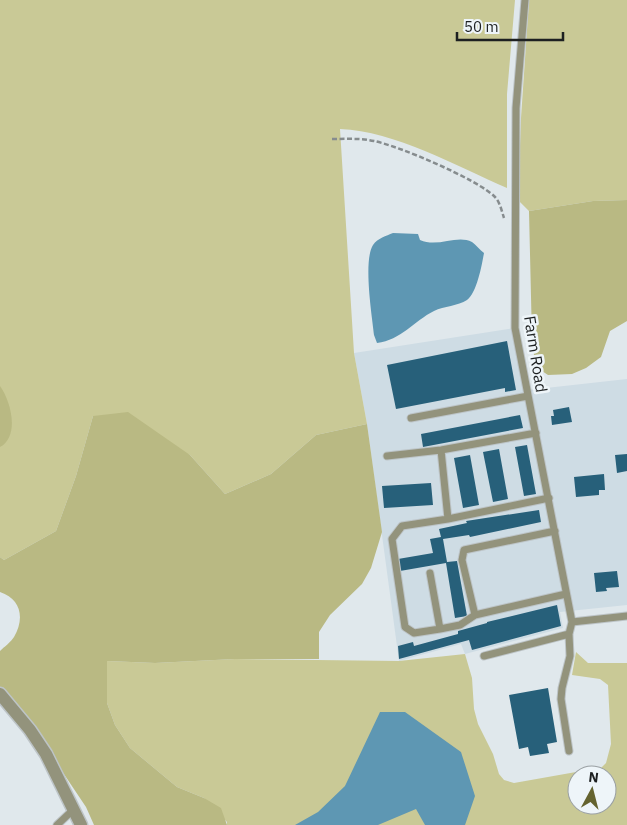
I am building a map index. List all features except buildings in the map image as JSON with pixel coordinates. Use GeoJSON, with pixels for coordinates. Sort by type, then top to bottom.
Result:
{"type":"FeatureCollection","features":[{"type":"Feature","properties":{"kind":"street"},"geometry":{"type":"LineString","coordinates":[[0,694],[30,730],[46,754],[81,825]]}},
{"type":"Feature","properties":{"kind":"lane","name":"Farm Road"},"geometry":{"type":"LineString","coordinates":[[525,0],[516,108],[515,328],[572,622]]}},
{"type":"Feature","properties":{"kind":"lane"},"geometry":{"type":"LineString","coordinates":[[411,418],[528,396]]}},
{"type":"Feature","properties":{"kind":"lane"},"geometry":{"type":"LineString","coordinates":[[387,456],[441,450],[536,433]]}},
{"type":"Feature","properties":{"kind":"lane"},"geometry":{"type":"LineString","coordinates":[[441,450],[448,519]]}},
{"type":"Feature","properties":{"kind":"lane"},"geometry":{"type":"LineString","coordinates":[[549,498],[448,519],[402,526],[392,539],[405,627],[414,633],[460,625],[475,615],[566,594]]}},
{"type":"Feature","properties":{"kind":"lane"},"geometry":{"type":"LineString","coordinates":[[475,615],[462,560],[464,550],[555,532]]}},
{"type":"Feature","properties":{"kind":"lane"},"geometry":{"type":"LineString","coordinates":[[430,573],[440,629]]}},
{"type":"Feature","properties":{"kind":"lane"},"geometry":{"type":"LineString","coordinates":[[569,751],[562,688],[570,656],[569,634],[572,622],[627,616]]}},
{"type":"Feature","properties":{"kind":"lane"},"geometry":{"type":"LineString","coordinates":[[484,656],[569,634]]}},
{"type":"Feature","properties":{"kind":"lane"},"geometry":{"type":"LineString","coordinates":[[57,825],[74,809]]}},
{"type":"Feature","properties":{"kind":"path"},"geometry":{"type":"LineString","coordinates":[[332,139],[359,139],[390,145],[462,177],[497,198],[505,220]]}},
{"type":"Feature","properties":{"kind":"shaded area"},"geometry":{"type":"Polygon","coordinates":[[[515,328],[528,390],[627,379],[627,605],[560,612],[563,628],[465,654],[461,644],[399,661],[367,424],[354,353],[515,328]]]}},
{"type":"Feature","properties":{"kind":"green space"},"geometry":{"type":"Polygon","coordinates":[[[0,0],[515,0],[507,94],[507,188],[404,143],[361,131],[340,129],[354,353],[367,424],[316,435],[271,474],[225,494],[190,455],[93,416],[76,476],[56,531],[4,560],[0,557],[0,0]]]}},
{"type":"Feature","properties":{"kind":"green space"},"geometry":{"type":"Polygon","coordinates":[[[529,0],[627,0],[627,200],[593,201],[529,211],[518,200],[521,118],[529,0]]]}},
{"type":"Feature","properties":{"kind":"green space"},"geometry":{"type":"Polygon","coordinates":[[[627,200],[627,321],[610,331],[601,357],[586,368],[572,374],[548,375],[535,363],[532,339],[529,211],[593,201],[627,200]]]}},
{"type":"Feature","properties":{"kind":"green space"},"geometry":{"type":"Polygon","coordinates":[[[0,386],[10,409],[12,427],[6,442],[0,447],[0,386]]]}},
{"type":"Feature","properties":{"kind":"green space"},"geometry":{"type":"Polygon","coordinates":[[[128,412],[190,455],[225,494],[271,474],[316,435],[367,424],[382,532],[371,568],[362,584],[330,615],[319,632],[319,659],[235,659],[155,663],[107,661],[107,703],[115,725],[130,748],[177,787],[204,798],[221,808],[227,825],[94,825],[86,807],[19,707],[0,687],[0,651],[14,637],[20,616],[17,604],[13,599],[0,592],[0,557],[4,560],[56,531],[76,476],[93,416],[128,412]]]}},
{"type":"Feature","properties":{"kind":"green space"},"geometry":{"type":"Polygon","coordinates":[[[576,652],[588,663],[627,663],[627,825],[227,825],[227,822],[204,798],[177,787],[130,748],[115,725],[107,703],[107,661],[155,663],[235,659],[399,661],[465,654],[472,678],[474,709],[478,724],[493,754],[499,774],[504,780],[514,783],[567,774],[567,815],[617,815],[617,765],[604,765],[611,744],[608,685],[600,679],[572,675],[576,652]]]}},
{"type":"Feature","properties":{"kind":"water"},"geometry":{"type":"Polygon","coordinates":[[[393,233],[418,234],[420,240],[434,243],[460,239],[466,240],[472,242],[484,253],[474,291],[467,300],[434,311],[393,338],[377,343],[374,335],[369,289],[370,253],[377,241],[393,233]]]}},
{"type":"Feature","properties":{"kind":"water"},"geometry":{"type":"Polygon","coordinates":[[[380,712],[405,712],[461,752],[475,796],[465,825],[425,825],[416,809],[378,825],[295,825],[318,812],[345,786],[380,712]]]}}]}
